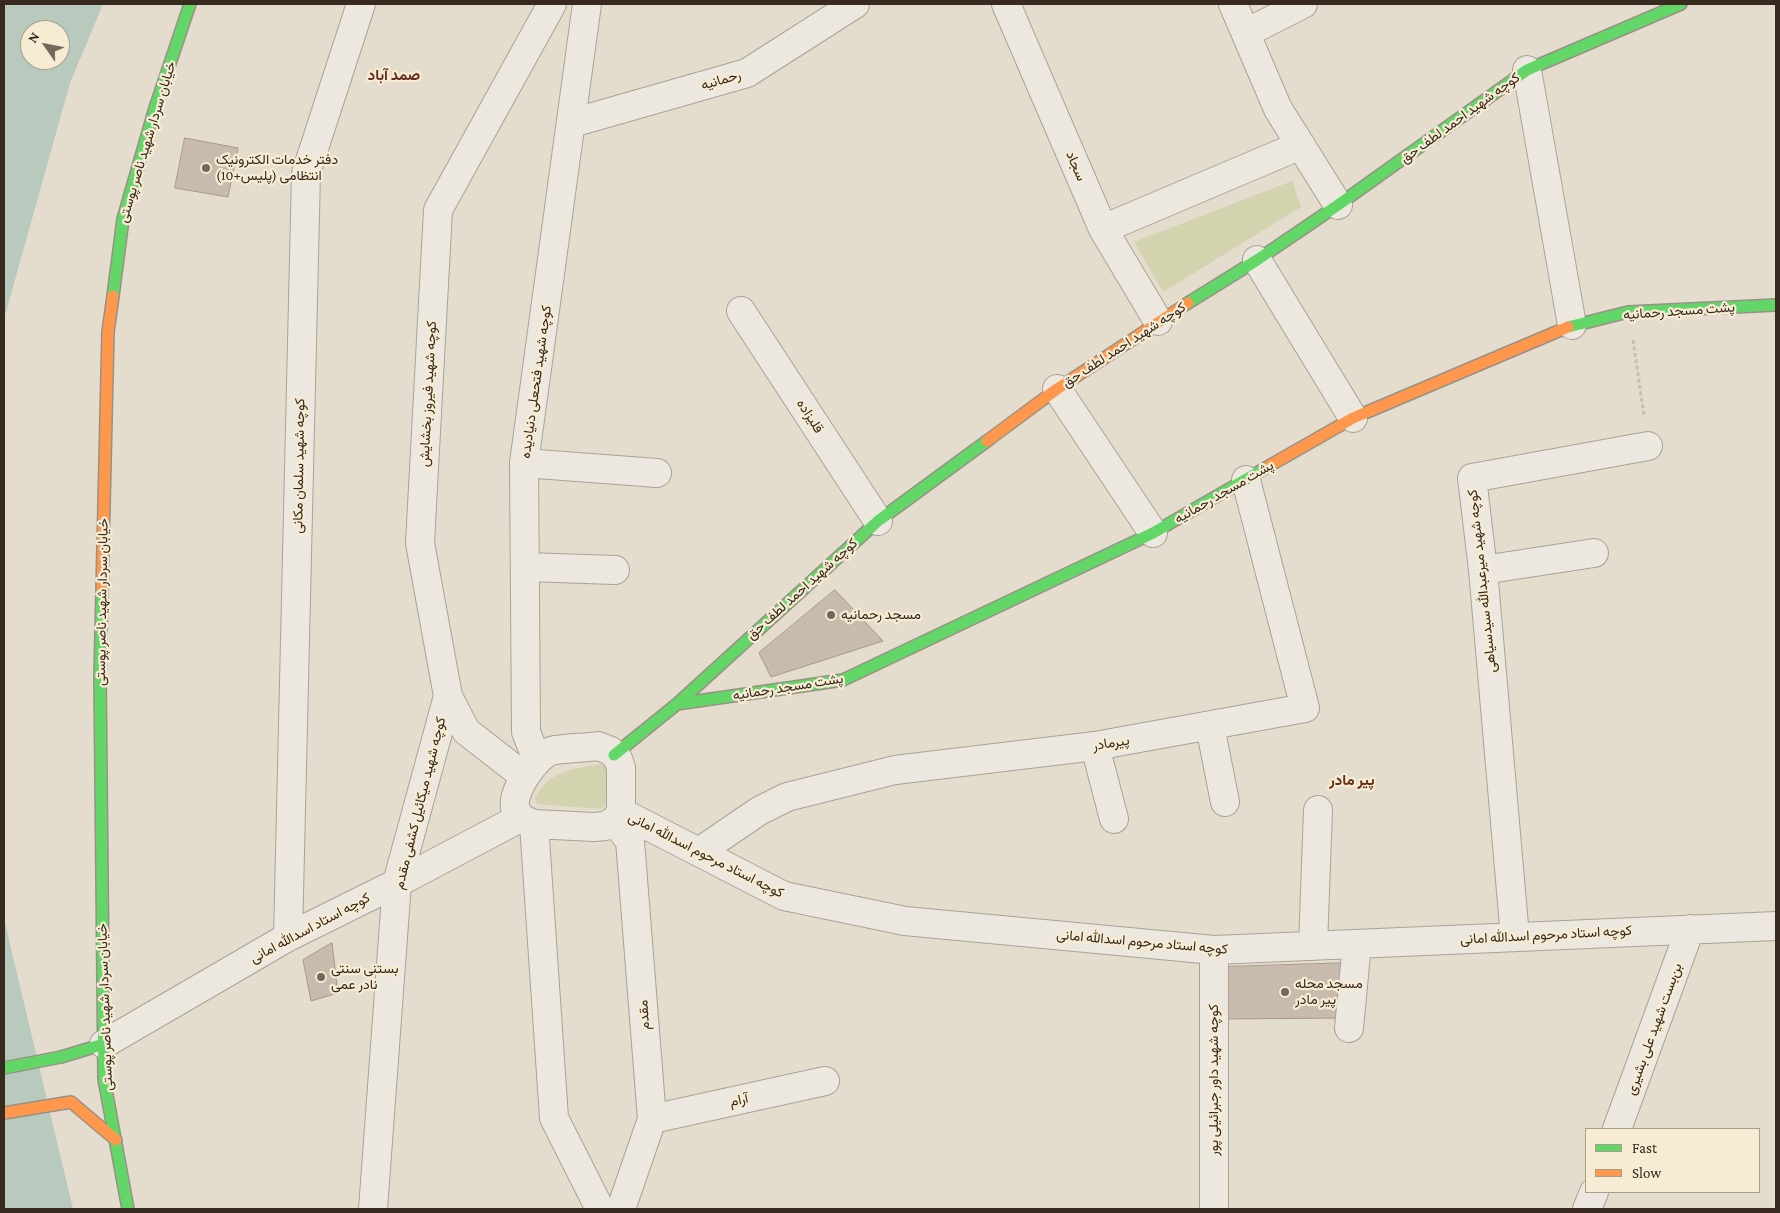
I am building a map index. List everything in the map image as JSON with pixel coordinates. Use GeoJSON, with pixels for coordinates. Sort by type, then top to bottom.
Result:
{"type":"FeatureCollection","features":[{"type":"Feature","properties":{"kind":"street","name":"خیابان سردار شهید ناصر پوستی"},"geometry":{"type":"LineString","coordinates":[[128,1209],[104,1079],[100,676],[108,332],[123,219],[155,108],[190,4]]}},
{"type":"Feature","properties":{"kind":"street","name":"کوچه شهید سلمان مکانی"},"geometry":{"type":"LineString","coordinates":[[288,937],[306,173],[362,4]]}},
{"type":"Feature","properties":{"kind":"street","name":"کوچه شهید فیروز بخشایش"},"geometry":{"type":"LineString","coordinates":[[531,769],[466,731],[448,696],[420,543],[438,210],[552,4]]}},
{"type":"Feature","properties":{"kind":"street","name":"کوچه شهید فتحعلی دنیادیده"},"geometry":{"type":"LineString","coordinates":[[531,769],[526,732],[524,463],[587,4]]}},
{"type":"Feature","properties":{"kind":"street","name":"رحمانیه"},"geometry":{"type":"LineString","coordinates":[[572,123],[747,73],[855,4]]}},
{"type":"Feature","properties":{"kind":"street","name":"سجاد"},"geometry":{"type":"LineString","coordinates":[[1006,4],[1103,229],[1158,321]]}},
{"type":"Feature","properties":{"kind":"street"},"geometry":{"type":"LineString","coordinates":[[1233,4],[1278,109],[1338,205]]}},
{"type":"Feature","properties":{"kind":"street"},"geometry":{"type":"LineString","coordinates":[[1246,33],[1302,4]]}},
{"type":"Feature","properties":{"kind":"street","name":"کوچه شهید احمد لطف حق"},"geometry":{"type":"LineString","coordinates":[[614,755],[677,704],[878,520],[1057,388],[1158,321],[1257,260],[1338,205],[1527,70],[1681,4]]}},
{"type":"Feature","properties":{"kind":"street"},"geometry":{"type":"LineString","coordinates":[[1527,70],[1572,325]]}},
{"type":"Feature","properties":{"kind":"street"},"geometry":{"type":"LineString","coordinates":[[1103,229],[1301,145]]}},
{"type":"Feature","properties":{"kind":"street"},"geometry":{"type":"LineString","coordinates":[[1257,260],[1353,418]]}},
{"type":"Feature","properties":{"kind":"street","name":"پشت مسجد رحمانیه"},"geometry":{"type":"LineString","coordinates":[[677,704],[843,680],[1153,533],[1353,418],[1572,325],[1628,312],[1776,306]]}},
{"type":"Feature","properties":{"kind":"street","name":"قلیزاده"},"geometry":{"type":"LineString","coordinates":[[741,311],[878,520]]}},
{"type":"Feature","properties":{"kind":"street"},"geometry":{"type":"LineString","coordinates":[[1057,388],[1153,533]]}},
{"type":"Feature","properties":{"kind":"street","name":"کوچه شهید میرعبدالله سیدسیاهی"},"geometry":{"type":"LineString","coordinates":[[1515,937],[1483,570],[1472,478],[1648,446]]}},
{"type":"Feature","properties":{"kind":"street"},"geometry":{"type":"LineString","coordinates":[[524,463],[657,473]]}},
{"type":"Feature","properties":{"kind":"street","name":"پیرمادر"},"geometry":{"type":"LineString","coordinates":[[699,852],[760,811],[787,797],[895,770],[1095,746],[1306,708],[1246,480]]}},
{"type":"Feature","properties":{"kind":"street"},"geometry":{"type":"LineString","coordinates":[[1483,570],[1594,553]]}},
{"type":"Feature","properties":{"kind":"street"},"geometry":{"type":"LineString","coordinates":[[526,567],[615,570]]}},
{"type":"Feature","properties":{"kind":"street","name":"کوچه شهید میکائیل کشفی مقدم"},"geometry":{"type":"LineString","coordinates":[[373,1209],[397,883],[448,696]]}},
{"type":"Feature","properties":{"kind":"street"},"geometry":{"type":"LineString","coordinates":[[1210,726],[1225,802]]}},
{"type":"Feature","properties":{"kind":"street"},"geometry":{"type":"LineString","coordinates":[[527,821],[594,827],[605,826],[617,817],[621,768],[611,751],[598,746],[551,751],[531,769],[515,806],[527,821],[554,1118],[600,1209]]}},
{"type":"Feature","properties":{"kind":"street"},"geometry":{"type":"LineString","coordinates":[[1095,746],[1114,819]]}},
{"type":"Feature","properties":{"kind":"street"},"geometry":{"type":"LineString","coordinates":[[1313,946],[1318,810]]}},
{"type":"Feature","properties":{"kind":"street","name":"کوچه استاد مرحوم اسدالله امانی"},"geometry":{"type":"LineString","coordinates":[[617,817],[699,852],[784,896],[905,921],[1214,950],[1776,926]]}},
{"type":"Feature","properties":{"kind":"street","name":"مقدم"},"geometry":{"type":"LineString","coordinates":[[617,817],[630,841],[652,1119],[621,1209]]}},
{"type":"Feature","properties":{"kind":"street","name":"کوچه استاد اسدالله امانی"},"geometry":{"type":"LineString","coordinates":[[104,1044],[288,937],[527,821]]}},
{"type":"Feature","properties":{"kind":"street","name":"بن‌بست شهید علی بشیری"},"geometry":{"type":"LineString","coordinates":[[1617,1128],[1690,929]]}},
{"type":"Feature","properties":{"kind":"street"},"geometry":{"type":"LineString","coordinates":[[1349,1028],[1357,944]]}},
{"type":"Feature","properties":{"kind":"street","name":"کوچه شهید داور جبرائیلی پور"},"geometry":{"type":"LineString","coordinates":[[1214,950],[1214,1209]]}},
{"type":"Feature","properties":{"kind":"street"},"geometry":{"type":"LineString","coordinates":[[4,1068],[61,1057],[104,1044]]}},
{"type":"Feature","properties":{"kind":"street","name":"آرام"},"geometry":{"type":"LineString","coordinates":[[652,1119],[825,1081]]}},
{"type":"Feature","properties":{"kind":"street"},"geometry":{"type":"LineString","coordinates":[[4,1113],[71,1102],[116,1140]]}},
{"type":"Feature","properties":{"kind":"street"},"geometry":{"type":"LineString","coordinates":[[1587,1209],[1594,1193]]}},
{"type":"Feature","properties":{"kind":"path"},"geometry":{"type":"LineString","coordinates":[[1628,312],[1648,446]]}},
{"type":"Feature","properties":{"kind":"green space"},"geometry":{"type":"Polygon","coordinates":[[[1292,181],[1301,207],[1163,292],[1134,242],[1292,181]]]}},
{"type":"Feature","properties":{"kind":"green space"},"geometry":{"type":"Polygon","coordinates":[[[600,764],[608,769],[605,805],[601,809],[537,804],[535,797],[541,788],[555,776],[600,764]]]}},
{"type":"Feature","properties":{"kind":"shaded area"},"geometry":{"type":"Polygon","coordinates":[[[4,4],[103,4],[70,83],[4,319],[4,4]]]}},
{"type":"Feature","properties":{"kind":"shaded area"},"geometry":{"type":"Polygon","coordinates":[[[4,917],[8,936],[73,1209],[4,1209],[4,917]]]}},
{"type":"Feature","properties":{"kind":"building","name":"دفتر خدمات الکترونیک انتظامی (پلیس+10)"},"geometry":{"type":"Polygon","coordinates":[[[185,138],[238,148],[228,197],[175,188],[185,138]]]}},
{"type":"Feature","properties":{"kind":"building","name":"مسجد رحمانیه"},"geometry":{"type":"Polygon","coordinates":[[[835,590],[883,641],[771,677],[759,653],[835,590]]]}},
{"type":"Feature","properties":{"kind":"building","name":"بستنی سنتی نادر عمی"},"geometry":{"type":"Polygon","coordinates":[[[332,943],[338,993],[311,1001],[303,960],[332,943]]]}},
{"type":"Feature","properties":{"kind":"building","name":"مسجد محله پیر مادر"},"geometry":{"type":"Polygon","coordinates":[[[1349,963],[1345,1018],[1222,1019],[1223,967],[1349,963]]]}},
{"type":"Feature","properties":{"kind":"traffic: fast"},"geometry":{"type":"LineString","coordinates":[[113,296],[123,219],[155,108],[190,4]]}},
{"type":"Feature","properties":{"kind":"traffic: fast"},"geometry":{"type":"LineString","coordinates":[[1188,303],[1257,260],[1338,205],[1527,70],[1681,4]]}},
{"type":"Feature","properties":{"kind":"traffic: fast"},"geometry":{"type":"LineString","coordinates":[[1568,327],[1628,312],[1776,305]]}},
{"type":"Feature","properties":{"kind":"traffic: fast"},"geometry":{"type":"LineString","coordinates":[[614,755],[677,704],[878,521],[987,441]]}},
{"type":"Feature","properties":{"kind":"traffic: fast"},"geometry":{"type":"LineString","coordinates":[[677,704],[843,680],[1153,533],[1269,466]]}},
{"type":"Feature","properties":{"kind":"traffic: fast"},"geometry":{"type":"LineString","coordinates":[[102,591],[100,676],[104,1079],[128,1209]]}},
{"type":"Feature","properties":{"kind":"traffic: fast"},"geometry":{"type":"LineString","coordinates":[[4,1068],[61,1057],[104,1044]]}},
{"type":"Feature","properties":{"kind":"traffic: slow"},"geometry":{"type":"LineString","coordinates":[[102,591],[108,332],[113,296]]}},
{"type":"Feature","properties":{"kind":"traffic: slow"},"geometry":{"type":"LineString","coordinates":[[987,441],[1057,389],[1188,303]]}},
{"type":"Feature","properties":{"kind":"traffic: slow"},"geometry":{"type":"LineString","coordinates":[[1269,466],[1353,418],[1568,327]]}},
{"type":"Feature","properties":{"kind":"traffic: slow"},"geometry":{"type":"LineString","coordinates":[[4,1113],[71,1102],[116,1140]]}},
{"type":"Feature","properties":{"kind":"place","name":"دفتر خدمات الکترونیک انتظامی (پلیس+10)"},"geometry":{"type":"Point","coordinates":[206,168]}},
{"type":"Feature","properties":{"kind":"place","name":"مسجد رحمانیه"},"geometry":{"type":"Point","coordinates":[831,615]}},
{"type":"Feature","properties":{"kind":"place","name":"بستنی سنتی نادر عمی"},"geometry":{"type":"Point","coordinates":[321,977]}},
{"type":"Feature","properties":{"kind":"place","name":"مسجد محله پیر مادر"},"geometry":{"type":"Point","coordinates":[1285,992]}},
{"type":"Feature","properties":{"kind":"district","name":"صمد آباد"},"geometry":{"type":"Point","coordinates":[394,75]}},
{"type":"Feature","properties":{"kind":"district","name":"پیر مادر"},"geometry":{"type":"Point","coordinates":[1352,780]}}]}
